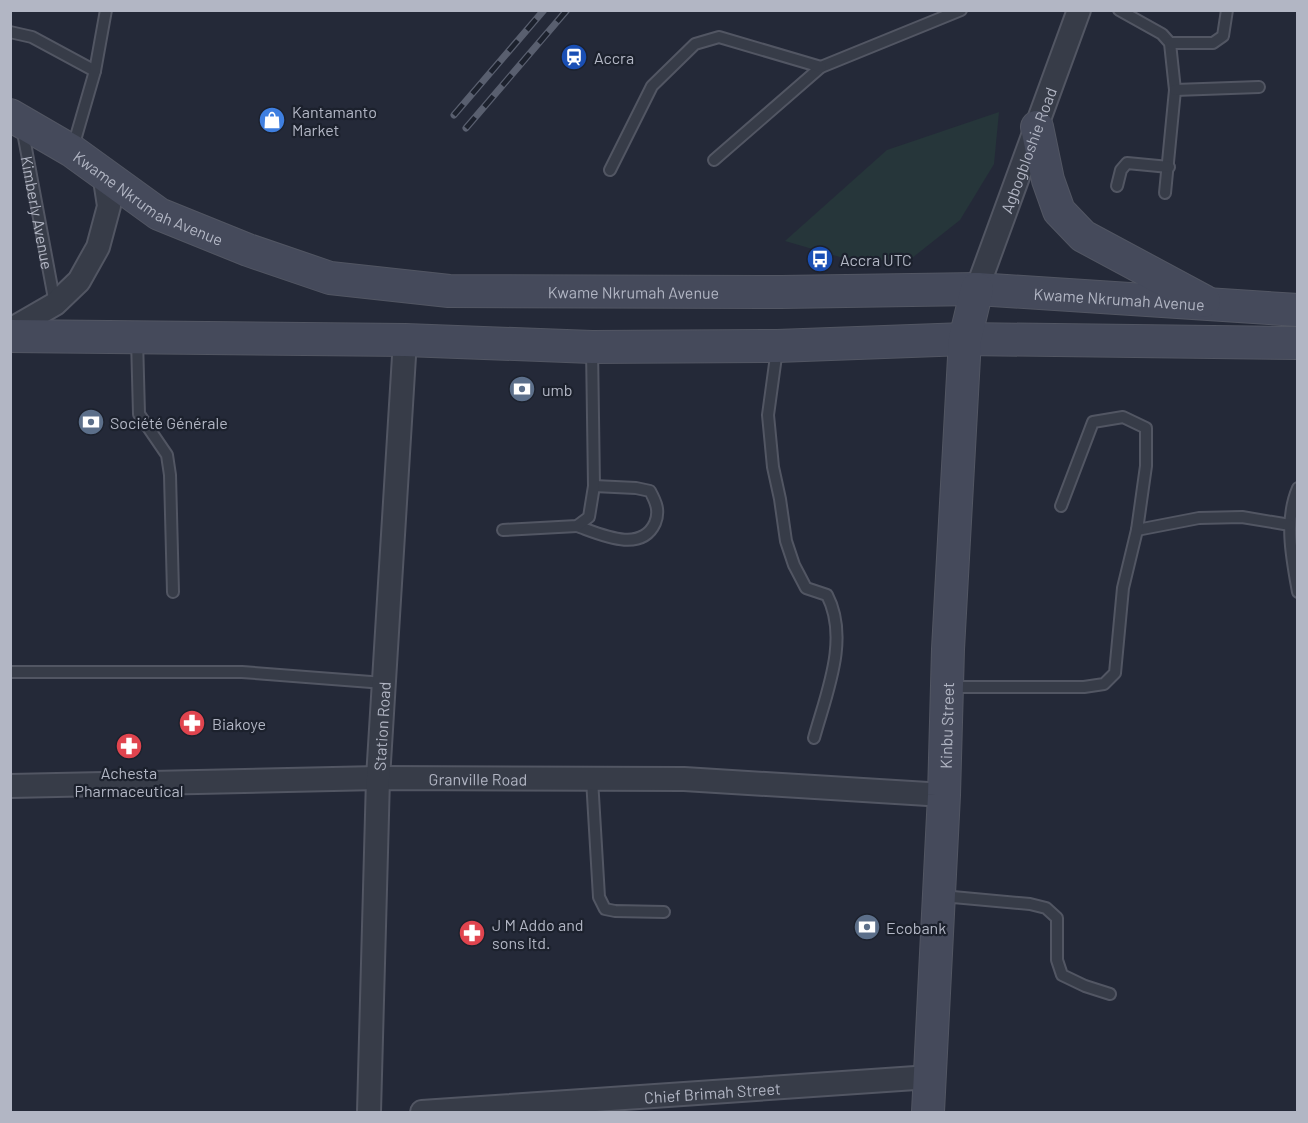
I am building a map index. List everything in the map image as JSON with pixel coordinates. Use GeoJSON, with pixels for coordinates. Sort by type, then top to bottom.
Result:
{"type":"FeatureCollection","features":[{"type":"Feature","properties":{"kind":"main road","name":"Kwame Nkrumah Avenue"},"geometry":{"type":"LineString","coordinates":[[16,118],[104,172],[159,214],[248,250],[330,278],[449,291],[781,292],[977,289],[1298,310]]}},
{"type":"Feature","properties":{"kind":"main road"},"geometry":{"type":"LineString","coordinates":[[1036,128],[1048,180],[1059,211],[1083,236],[1212,305]]}},
{"type":"Feature","properties":{"kind":"main road","name":"Kinbu Street"},"geometry":{"type":"LineString","coordinates":[[928,1113],[965,339],[977,289]]}},
{"type":"Feature","properties":{"kind":"main road"},"geometry":{"type":"LineString","coordinates":[[10,336],[405,340],[592,347],[777,346],[965,339],[1298,343]]}},
{"type":"Feature","properties":{"kind":"street","name":"Agbogbloshie Road"},"geometry":{"type":"LineString","coordinates":[[977,289],[1079,10]]}},
{"type":"Feature","properties":{"kind":"street"},"geometry":{"type":"LineString","coordinates":[[10,330],[55,304],[79,281],[98,247],[109,206],[104,172]]}},
{"type":"Feature","properties":{"kind":"street","name":"Station Road"},"geometry":{"type":"LineString","coordinates":[[369,1113],[378,778],[405,340]]}},
{"type":"Feature","properties":{"kind":"street","name":"Granville Road"},"geometry":{"type":"LineString","coordinates":[[10,786],[378,778],[684,779],[944,795]]}},
{"type":"Feature","properties":{"kind":"street","name":"Chief Brimah Street"},"geometry":{"type":"LineString","coordinates":[[422,1113],[930,1077]]}},
{"type":"Feature","properties":{"kind":"lane"},"geometry":{"type":"LineString","coordinates":[[72,151],[95,71],[106,10]]}},
{"type":"Feature","properties":{"kind":"lane"},"geometry":{"type":"LineString","coordinates":[[714,159],[821,67],[961,10]]}},
{"type":"Feature","properties":{"kind":"lane"},"geometry":{"type":"LineString","coordinates":[[1119,10],[1162,34],[1170,43],[1175,90],[1165,193]]}},
{"type":"Feature","properties":{"kind":"lane"},"geometry":{"type":"LineString","coordinates":[[1170,43],[1213,43],[1223,36],[1227,10]]}},
{"type":"Feature","properties":{"kind":"lane"},"geometry":{"type":"LineString","coordinates":[[10,32],[32,37],[95,71]]}},
{"type":"Feature","properties":{"kind":"lane"},"geometry":{"type":"LineString","coordinates":[[610,170],[652,86],[695,44],[719,38],[821,67]]}},
{"type":"Feature","properties":{"kind":"lane"},"geometry":{"type":"LineString","coordinates":[[1175,90],[1259,87]]}},
{"type":"Feature","properties":{"kind":"lane","name":"Kimberly Avenue"},"geometry":{"type":"LineString","coordinates":[[16,118],[55,304]]}},
{"type":"Feature","properties":{"kind":"lane"},"geometry":{"type":"LineString","coordinates":[[1117,186],[1127,163],[1169,167]]}},
{"type":"Feature","properties":{"kind":"lane"},"geometry":{"type":"LineString","coordinates":[[137,336],[139,414],[160,442],[169,465],[173,592]]}},
{"type":"Feature","properties":{"kind":"lane"},"geometry":{"type":"LineString","coordinates":[[777,346],[768,416],[773,467],[786,542],[794,565],[806,588],[827,595],[834,609],[836,641],[832,673],[813,738]]}},
{"type":"Feature","properties":{"kind":"lane"},"geometry":{"type":"LineString","coordinates":[[577,526],[589,517],[594,486],[592,347]]}},
{"type":"Feature","properties":{"kind":"lane"},"geometry":{"type":"LineString","coordinates":[[947,687],[1084,687],[1104,684],[1115,673],[1123,588],[1137,530],[1146,466],[1146,429],[1123,417],[1093,422],[1061,506]]}},
{"type":"Feature","properties":{"kind":"lane"},"geometry":{"type":"LineString","coordinates":[[503,530],[577,526],[612,538],[632,539],[645,535],[652,529],[657,518],[657,505],[650,491],[594,486]]}},
{"type":"Feature","properties":{"kind":"lane"},"geometry":{"type":"LineString","coordinates":[[1298,488],[1291,506],[1290,525],[1298,592]]}},
{"type":"Feature","properties":{"kind":"lane"},"geometry":{"type":"LineString","coordinates":[[1137,530],[1199,518],[1242,517],[1290,525]]}},
{"type":"Feature","properties":{"kind":"lane"},"geometry":{"type":"LineString","coordinates":[[10,672],[242,672],[384,683]]}},
{"type":"Feature","properties":{"kind":"lane"},"geometry":{"type":"LineString","coordinates":[[592,779],[599,897],[605,909],[664,912]]}},
{"type":"Feature","properties":{"kind":"lane"},"geometry":{"type":"LineString","coordinates":[[939,896],[1030,904],[1046,908],[1058,918],[1057,960],[1062,975],[1110,994]]}},
{"type":"Feature","properties":{"kind":"shaded area"},"geometry":{"type":"Polygon","coordinates":[[[999,112],[994,164],[960,220],[912,258],[857,262],[785,241],[887,150],[999,112]]]}},
{"type":"Feature","properties":{"kind":"railway"},"geometry":{"type":"LineString","coordinates":[[454,115],[544,10]]}},
{"type":"Feature","properties":{"kind":"railway"},"geometry":{"type":"LineString","coordinates":[[466,128],[567,10]]}},
{"type":"Feature","properties":{"kind":"place","name":"Accra"},"geometry":{"type":"Point","coordinates":[574,57]}},
{"type":"Feature","properties":{"kind":"place","name":"Kantamanto Market"},"geometry":{"type":"Point","coordinates":[272,120]}},
{"type":"Feature","properties":{"kind":"place","name":"Accra UTC"},"geometry":{"type":"Point","coordinates":[820,259]}},
{"type":"Feature","properties":{"kind":"place","name":"umb"},"geometry":{"type":"Point","coordinates":[522,389]}},
{"type":"Feature","properties":{"kind":"place","name":"Société Générale"},"geometry":{"type":"Point","coordinates":[91,422]}},
{"type":"Feature","properties":{"kind":"place","name":"Biakoye"},"geometry":{"type":"Point","coordinates":[192,723]}},
{"type":"Feature","properties":{"kind":"place","name":"Achesta Pharmaceutical"},"geometry":{"type":"Point","coordinates":[129,746]}},
{"type":"Feature","properties":{"kind":"place","name":"Ecobank"},"geometry":{"type":"Point","coordinates":[867,927]}},
{"type":"Feature","properties":{"kind":"place","name":"J M Addo and sons ltd."},"geometry":{"type":"Point","coordinates":[472,933]}}]}
